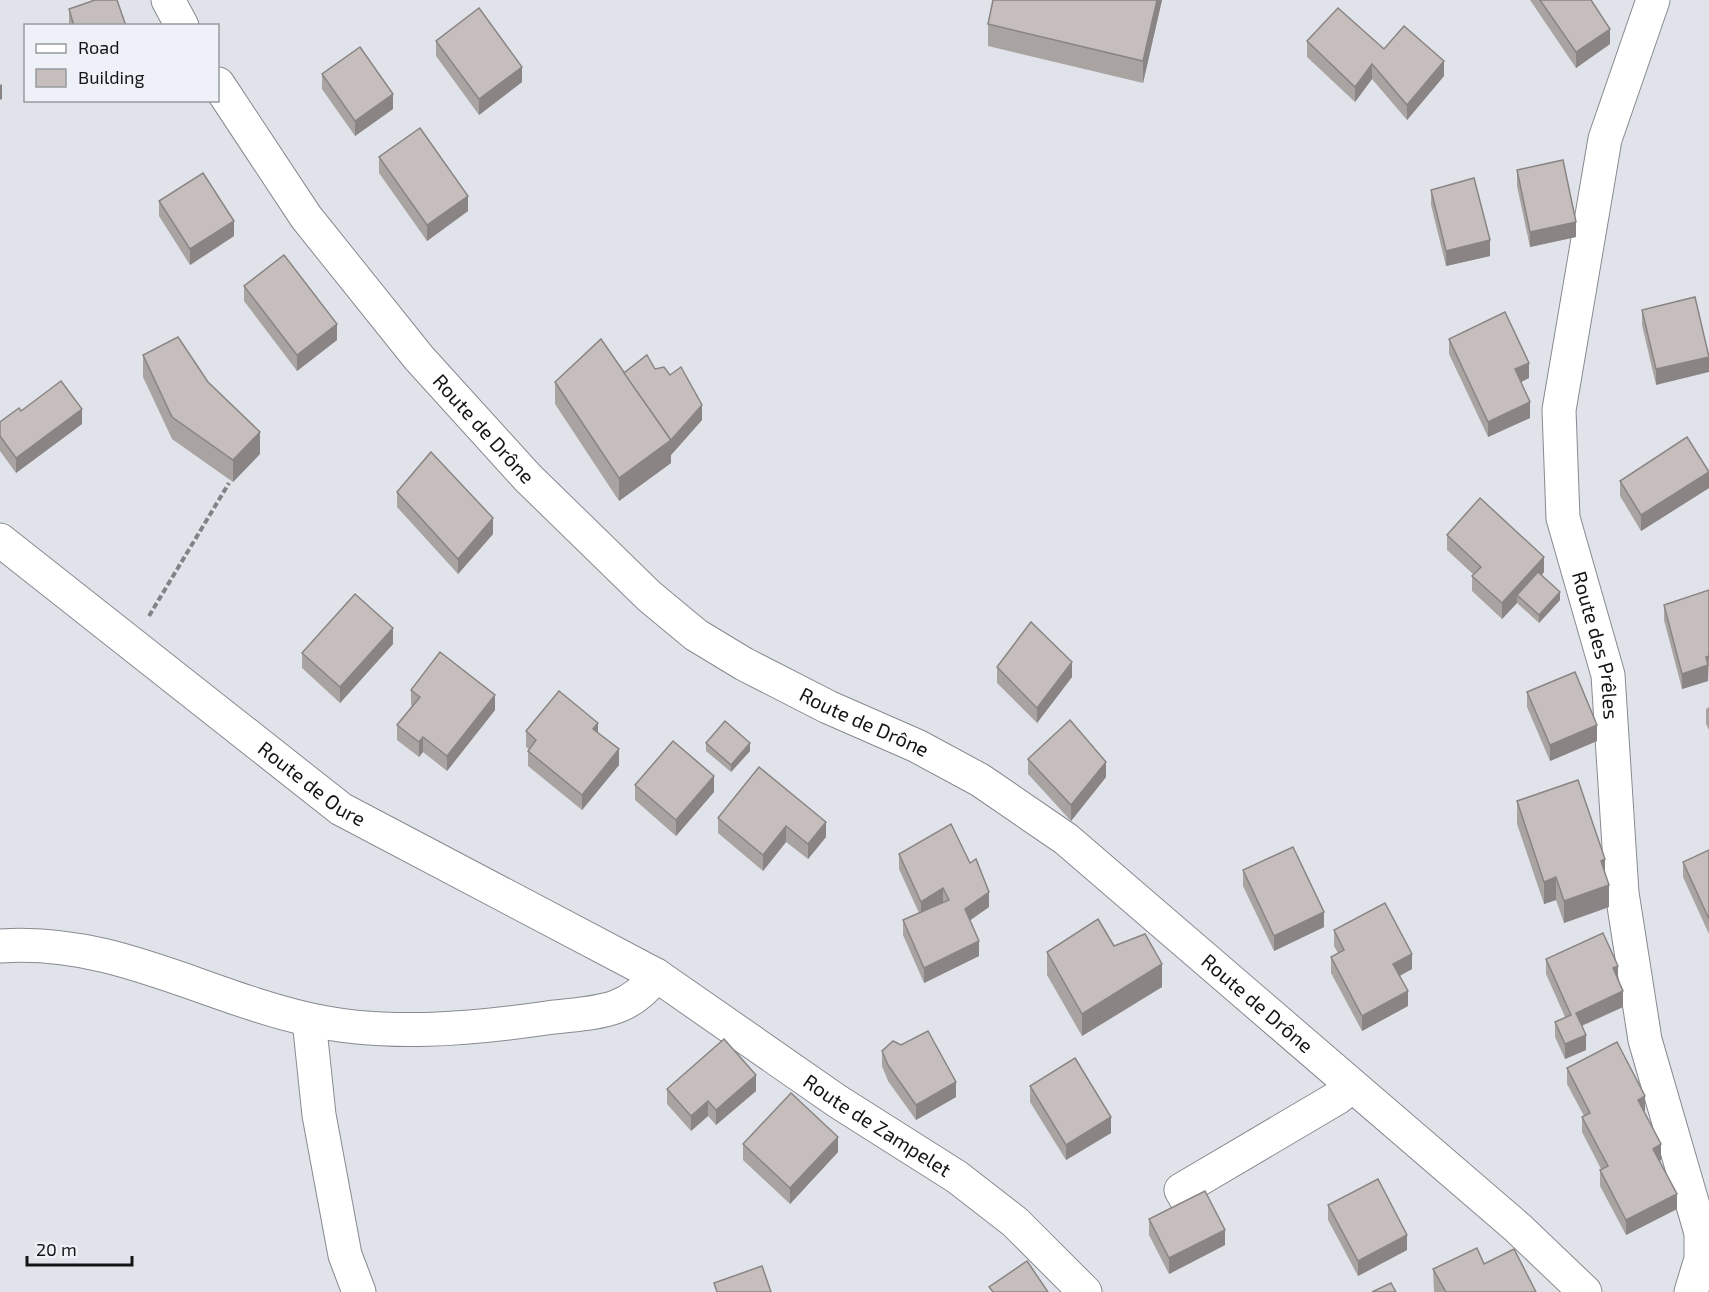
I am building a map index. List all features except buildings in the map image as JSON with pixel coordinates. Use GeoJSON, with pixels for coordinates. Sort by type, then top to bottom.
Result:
{"type":"FeatureCollection","features":[{"type":"Feature","properties":{"kind":"street"},"geometry":{"type":"LineString","coordinates":[[168,0],[181,24]]}},
{"type":"Feature","properties":{"kind":"street","name":"Route des Prêles"},"geometry":{"type":"LineString","coordinates":[[1653,0],[1605,139],[1559,410],[1563,518],[1608,675],[1622,893],[1645,1040],[1701,1233],[1701,1258],[1691,1292]]}},
{"type":"Feature","properties":{"kind":"street","name":"Route de Drône"},"geometry":{"type":"LineString","coordinates":[[219,86],[306,217],[419,358],[528,478],[649,596],[696,635],[744,664],[828,707],[917,746],[980,780],[1028,812],[1101,867],[1518,1228],[1585,1292]]}},
{"type":"Feature","properties":{"kind":"street","name":"Route de Oure"},"geometry":{"type":"LineString","coordinates":[[0,540],[341,809],[656,975]]}},
{"type":"Feature","properties":{"kind":"street"},"geometry":{"type":"LineString","coordinates":[[0,946],[51,945],[109,956],[309,1020],[371,1028],[499,1025],[594,1012],[630,1003],[646,990],[656,975]]}},
{"type":"Feature","properties":{"kind":"street","name":"Route de Zampelet"},"geometry":{"type":"LineString","coordinates":[[656,975],[837,1101],[957,1177],[1015,1222],[1085,1292]]}},
{"type":"Feature","properties":{"kind":"street"},"geometry":{"type":"LineString","coordinates":[[309,1020],[319,1115],[345,1255],[358,1292]]}},
{"type":"Feature","properties":{"kind":"street"},"geometry":{"type":"LineString","coordinates":[[1189,1204],[1180,1190],[1328,1104],[1352,1086]]}},
{"type":"Feature","properties":{"kind":"path"},"geometry":{"type":"LineString","coordinates":[[147,619],[229,483]]}}]}
